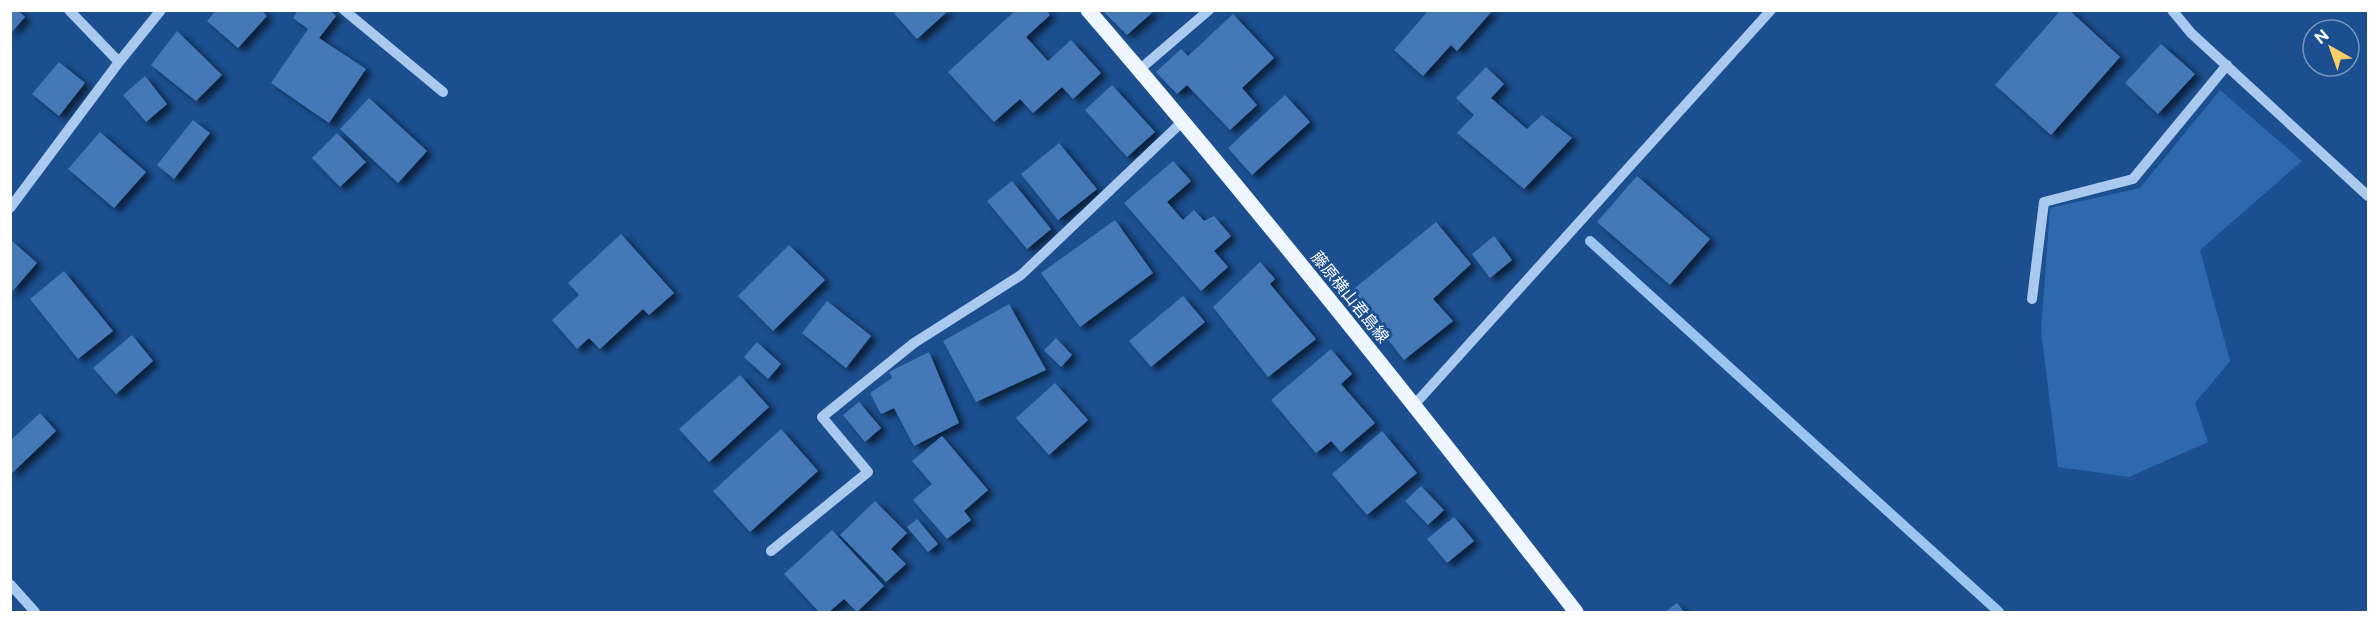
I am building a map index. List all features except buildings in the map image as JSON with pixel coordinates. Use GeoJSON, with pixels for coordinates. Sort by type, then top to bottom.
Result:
{"type":"FeatureCollection","features":[{"type":"Feature","properties":{"kind":"main road","name":"藤原横山君島線"},"geometry":{"type":"LineString","coordinates":[[1088,10],[1415,404],[1576,612]]}},
{"type":"Feature","properties":{"kind":"street"},"geometry":{"type":"LineString","coordinates":[[69,10],[119,62]]}},
{"type":"Feature","properties":{"kind":"street"},"geometry":{"type":"LineString","coordinates":[[10,208],[119,62],[161,10]]}},
{"type":"Feature","properties":{"kind":"street"},"geometry":{"type":"LineString","coordinates":[[344,10],[442,92]]}},
{"type":"Feature","properties":{"kind":"street"},"geometry":{"type":"LineString","coordinates":[[1139,70],[1209,10]]}},
{"type":"Feature","properties":{"kind":"street"},"geometry":{"type":"LineString","coordinates":[[1415,404],[1771,10]]}},
{"type":"Feature","properties":{"kind":"street"},"geometry":{"type":"LineString","coordinates":[[2172,10],[2191,33],[2368,196]]}},
{"type":"Feature","properties":{"kind":"street"},"geometry":{"type":"LineString","coordinates":[[2032,299],[2044,202],[2133,179],[2227,65]]}},
{"type":"Feature","properties":{"kind":"street"},"geometry":{"type":"LineString","coordinates":[[771,551],[868,472],[822,417],[914,343],[1022,275],[1183,122]]}},
{"type":"Feature","properties":{"kind":"street"},"geometry":{"type":"LineString","coordinates":[[10,584],[35,612]]}},
{"type":"Feature","properties":{"kind":"shaded area"},"geometry":{"type":"Polygon","coordinates":[[[2220,90],[2302,161],[2200,250],[2230,361],[2195,403],[2208,442],[2129,477],[2058,467],[2041,331],[2050,208],[2140,188],[2220,90]]]}},
{"type":"Feature","properties":{"kind":"waterway"},"geometry":{"type":"LineString","coordinates":[[1590,241],[1999,612]]}}]}
